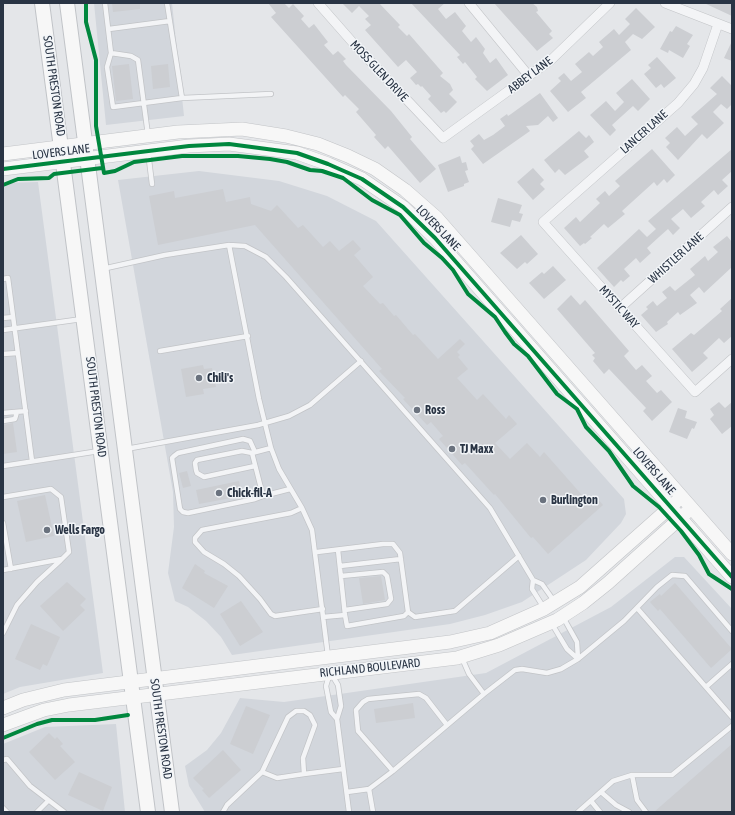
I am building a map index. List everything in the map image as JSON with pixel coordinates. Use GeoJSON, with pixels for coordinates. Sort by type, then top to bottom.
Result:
{"type":"FeatureCollection","features":[{"type":"Feature","properties":{"kind":"main road","name":"SOUTH PRESTON ROAD"},"geometry":{"type":"LineString","coordinates":[[42,3],[148,812]]}},
{"type":"Feature","properties":{"kind":"main road","name":"SOUTH PRESTON ROAD"},"geometry":{"type":"LineString","coordinates":[[67,3],[84,144],[172,812]]}},
{"type":"Feature","properties":{"kind":"street","name":"MOSS GLEN DRIVE"},"geometry":{"type":"LineString","coordinates":[[318,3],[354,44],[443,138]]}},
{"type":"Feature","properties":{"kind":"street"},"geometry":{"type":"LineString","coordinates":[[468,3],[529,76]]}},
{"type":"Feature","properties":{"kind":"street","name":"ABBEY LANE"},"geometry":{"type":"LineString","coordinates":[[443,138],[551,60],[610,3]]}},
{"type":"Feature","properties":{"kind":"street"},"geometry":{"type":"LineString","coordinates":[[664,3],[732,29]]}},
{"type":"Feature","properties":{"kind":"street","name":"LANCER LANE"},"geometry":{"type":"LineString","coordinates":[[543,222],[678,103],[694,84],[703,68],[718,24]]}},
{"type":"Feature","properties":{"kind":"street","name":"LOVERS LANE"},"geometry":{"type":"LineString","coordinates":[[3,154],[148,136],[226,129],[286,136],[348,156],[376,169],[396,183],[437,218],[683,496],[732,554]]}},
{"type":"Feature","properties":{"kind":"street","name":"LOVERS LANE"},"geometry":{"type":"LineString","coordinates":[[3,169],[87,160],[189,146],[229,144],[281,150],[328,164],[376,188],[404,207],[435,238],[732,576]]}},
{"type":"Feature","properties":{"kind":"street","name":"WHISTLER LANE"},"geometry":{"type":"LineString","coordinates":[[620,308],[732,208]]}},
{"type":"Feature","properties":{"kind":"street","name":"MYSTIC WAY"},"geometry":{"type":"LineString","coordinates":[[543,222],[695,392],[732,359]]}},
{"type":"Feature","properties":{"kind":"street","name":"RICHLAND BOULEVARD"},"geometry":{"type":"LineString","coordinates":[[3,708],[23,700],[64,690],[328,658],[470,638],[505,627],[550,606],[580,587],[683,496]]}},
{"type":"Feature","properties":{"kind":"street","name":"RICHLAND BOULEVARD"},"geometry":{"type":"LineString","coordinates":[[3,725],[44,710],[69,705],[462,657],[499,645],[557,619],[608,583],[693,508]]}},
{"type":"Feature","properties":{"kind":"street"},"geometry":{"type":"LineString","coordinates":[[550,606],[557,619]]}},
{"type":"Feature","properties":{"kind":"street"},"geometry":{"type":"LineString","coordinates":[[328,658],[330,672]]}},
{"type":"Feature","properties":{"kind":"lane"},"geometry":{"type":"LineString","coordinates":[[105,3],[111,53],[107,67],[113,107],[182,98],[271,94]]}},
{"type":"Feature","properties":{"kind":"lane"},"geometry":{"type":"LineString","coordinates":[[167,3],[182,98]]}},
{"type":"Feature","properties":{"kind":"lane"},"geometry":{"type":"LineString","coordinates":[[108,29],[170,21]]}},
{"type":"Feature","properties":{"kind":"lane"},"geometry":{"type":"LineString","coordinates":[[111,53],[131,56],[138,60],[148,136]]}},
{"type":"Feature","properties":{"kind":"lane"},"geometry":{"type":"LineString","coordinates":[[148,152],[152,184]]}},
{"type":"Feature","properties":{"kind":"lane"},"geometry":{"type":"LineString","coordinates":[[229,245],[264,424],[278,469],[302,508],[312,530],[316,552],[328,658]]}},
{"type":"Feature","properties":{"kind":"lane"},"geometry":{"type":"LineString","coordinates":[[101,269],[165,255],[229,245],[252,249],[271,261],[490,508],[533,580],[542,584],[550,606]]}},
{"type":"Feature","properties":{"kind":"lane"},"geometry":{"type":"LineString","coordinates":[[3,278],[8,278],[32,461]]}},
{"type":"Feature","properties":{"kind":"lane"},"geometry":{"type":"LineString","coordinates":[[3,318],[13,317]]}},
{"type":"Feature","properties":{"kind":"lane"},"geometry":{"type":"LineString","coordinates":[[3,330],[84,319]]}},
{"type":"Feature","properties":{"kind":"lane"},"geometry":{"type":"LineString","coordinates":[[160,351],[248,336]]}},
{"type":"Feature","properties":{"kind":"lane"},"geometry":{"type":"LineString","coordinates":[[3,354],[18,353]]}},
{"type":"Feature","properties":{"kind":"lane"},"geometry":{"type":"LineString","coordinates":[[125,449],[264,424],[289,416],[310,405],[360,361]]}},
{"type":"Feature","properties":{"kind":"lane"},"geometry":{"type":"LineString","coordinates":[[3,413],[26,411]]}},
{"type":"Feature","properties":{"kind":"lane"},"geometry":{"type":"LineString","coordinates":[[3,421],[15,419],[17,412]]}},
{"type":"Feature","properties":{"kind":"lane"},"geometry":{"type":"LineString","coordinates":[[263,496],[250,441],[243,439],[178,453],[172,458],[180,509],[188,513],[255,499],[290,489]]}},
{"type":"Feature","properties":{"kind":"lane"},"geometry":{"type":"LineString","coordinates":[[255,466],[204,477],[197,473],[195,463],[197,460],[242,451],[254,453],[271,448]]}},
{"type":"Feature","properties":{"kind":"lane"},"geometry":{"type":"LineString","coordinates":[[3,466],[101,451]]}},
{"type":"Feature","properties":{"kind":"lane"},"geometry":{"type":"LineString","coordinates":[[3,497],[51,489],[61,497],[69,552],[37,582],[17,605],[3,633]]}},
{"type":"Feature","properties":{"kind":"lane"},"geometry":{"type":"LineString","coordinates":[[302,508],[291,512],[202,530],[195,538],[195,542],[204,552],[224,564],[239,576],[260,599],[271,614],[275,616],[323,609]]}},
{"type":"Feature","properties":{"kind":"lane"},"geometry":{"type":"LineString","coordinates":[[3,523],[11,569]]}},
{"type":"Feature","properties":{"kind":"lane"},"geometry":{"type":"LineString","coordinates":[[316,552],[393,544],[398,549],[401,559],[408,612],[415,617],[455,611],[519,556]]}},
{"type":"Feature","properties":{"kind":"lane"},"geometry":{"type":"LineString","coordinates":[[338,550],[345,613],[348,626],[404,616],[408,612]]}},
{"type":"Feature","properties":{"kind":"lane"},"geometry":{"type":"LineString","coordinates":[[3,570],[62,559]]}},
{"type":"Feature","properties":{"kind":"lane"},"geometry":{"type":"LineString","coordinates":[[340,566],[401,559]]}},
{"type":"Feature","properties":{"kind":"lane"},"geometry":{"type":"LineString","coordinates":[[323,617],[387,604],[391,599],[387,576],[383,572],[341,576]]}},
{"type":"Feature","properties":{"kind":"lane"},"geometry":{"type":"LineString","coordinates":[[347,792],[369,789],[393,771],[447,724],[515,670],[522,669],[548,673],[561,669],[578,659],[638,608],[657,587],[672,575],[685,576],[732,631]]}},
{"type":"Feature","properties":{"kind":"lane"},"geometry":{"type":"LineString","coordinates":[[533,580],[532,589],[550,606]]}},
{"type":"Feature","properties":{"kind":"lane"},"geometry":{"type":"LineString","coordinates":[[638,608],[732,717]]}},
{"type":"Feature","properties":{"kind":"lane"},"geometry":{"type":"LineString","coordinates":[[557,619],[567,649],[578,659]]}},
{"type":"Feature","properties":{"kind":"lane"},"geometry":{"type":"LineString","coordinates":[[557,619],[577,642],[578,659]]}},
{"type":"Feature","properties":{"kind":"lane"},"geometry":{"type":"LineString","coordinates":[[462,657],[469,674],[484,694]]}},
{"type":"Feature","properties":{"kind":"lane"},"geometry":{"type":"LineString","coordinates":[[706,687],[732,664]]}},
{"type":"Feature","properties":{"kind":"lane"},"geometry":{"type":"LineString","coordinates":[[330,672],[326,686],[331,712],[337,719]]}},
{"type":"Feature","properties":{"kind":"lane"},"geometry":{"type":"LineString","coordinates":[[330,672],[338,685],[341,706],[337,719],[349,812]]}},
{"type":"Feature","properties":{"kind":"lane"},"geometry":{"type":"LineString","coordinates":[[393,771],[358,731],[356,710],[363,702],[368,699],[419,694],[426,698],[447,724]]}},
{"type":"Feature","properties":{"kind":"lane"},"geometry":{"type":"LineString","coordinates":[[223,812],[226,805],[262,772],[288,717],[292,713],[300,711],[310,715],[315,725],[303,758],[304,774]]}},
{"type":"Feature","properties":{"kind":"lane"},"geometry":{"type":"LineString","coordinates":[[578,812],[613,781],[632,775],[672,775],[732,726]]}},
{"type":"Feature","properties":{"kind":"lane"},"geometry":{"type":"LineString","coordinates":[[3,760],[7,759],[30,786],[64,812]]}},
{"type":"Feature","properties":{"kind":"lane"},"geometry":{"type":"LineString","coordinates":[[262,772],[277,778],[343,769]]}},
{"type":"Feature","properties":{"kind":"lane"},"geometry":{"type":"LineString","coordinates":[[632,775],[638,800],[646,812]]}},
{"type":"Feature","properties":{"kind":"lane"},"geometry":{"type":"LineString","coordinates":[[369,789],[373,812]]}},
{"type":"Feature","properties":{"kind":"lane"},"geometry":{"type":"LineString","coordinates":[[601,792],[629,812]]}},
{"type":"Feature","properties":{"kind":"lane"},"geometry":{"type":"LineString","coordinates":[[37,812],[48,801]]}},
{"type":"Feature","properties":{"kind":"lane"},"geometry":{"type":"LineString","coordinates":[[591,801],[600,812]]}},
{"type":"Feature","properties":{"kind":"lane"},"geometry":{"type":"LineString","coordinates":[[3,808],[7,812]]}},
{"type":"Feature","properties":{"kind":"shaded area"},"geometry":{"type":"Polygon","coordinates":[[[94,3],[172,3],[184,116],[106,125],[94,3]]]}},
{"type":"Feature","properties":{"kind":"shaded area"},"geometry":{"type":"Polygon","coordinates":[[[199,171],[279,181],[327,196],[376,221],[624,499],[626,514],[621,523],[586,560],[522,602],[485,615],[450,624],[232,655],[221,637],[206,621],[188,607],[175,601],[168,573],[174,527],[173,492],[118,180],[199,171]]]}},
{"type":"Feature","properties":{"kind":"shaded area"},"geometry":{"type":"Polygon","coordinates":[[[38,182],[103,673],[20,687],[3,694],[3,183],[38,182]]]}},
{"type":"Feature","properties":{"kind":"shaded area"},"geometry":{"type":"Polygon","coordinates":[[[675,557],[684,557],[732,609],[732,812],[205,812],[189,786],[185,766],[207,750],[221,733],[240,698],[284,702],[486,673],[611,607],[675,557]]]}},
{"type":"Feature","properties":{"kind":"shaded area"},"geometry":{"type":"Polygon","coordinates":[[[116,724],[125,812],[3,812],[3,744],[45,727],[116,724]]]}},
{"type":"Feature","properties":{"kind":"building"},"geometry":{"type":"Polygon","coordinates":[[[112,3],[140,3],[140,9],[113,12],[112,3]]]}},
{"type":"Feature","properties":{"kind":"building"},"geometry":{"type":"Polygon","coordinates":[[[268,3],[284,3],[289,8],[293,4],[304,16],[301,19],[309,28],[314,24],[328,42],[324,45],[333,55],[338,51],[346,59],[343,61],[346,65],[391,111],[412,137],[410,139],[436,169],[420,183],[388,146],[385,149],[374,137],[376,135],[356,112],[359,109],[345,95],[343,97],[271,17],[276,13],[268,3]]]}},
{"type":"Feature","properties":{"kind":"building"},"geometry":{"type":"Polygon","coordinates":[[[342,3],[379,3],[400,25],[398,27],[407,36],[409,34],[443,73],[440,76],[450,84],[453,90],[449,94],[457,102],[446,113],[444,111],[441,113],[428,99],[431,96],[422,86],[421,87],[418,84],[416,85],[410,78],[417,72],[406,60],[398,67],[365,30],[371,25],[365,19],[369,16],[359,6],[352,13],[342,3]]]}},
{"type":"Feature","properties":{"kind":"building"},"geometry":{"type":"Polygon","coordinates":[[[411,3],[445,3],[438,9],[446,19],[455,12],[466,26],[462,31],[471,42],[476,37],[485,49],[483,53],[490,63],[496,58],[508,75],[487,91],[475,79],[477,77],[465,62],[463,64],[457,57],[460,55],[411,3]]]}},
{"type":"Feature","properties":{"kind":"building"},"geometry":{"type":"Polygon","coordinates":[[[494,3],[532,3],[537,7],[538,11],[536,12],[552,31],[549,34],[553,38],[537,51],[494,3]]]}},
{"type":"Feature","properties":{"kind":"building"},"geometry":{"type":"Polygon","coordinates":[[[704,3],[732,3],[732,16],[704,3]]]}},
{"type":"Feature","properties":{"kind":"building"},"geometry":{"type":"Polygon","coordinates":[[[636,8],[655,27],[642,39],[633,34],[625,42],[631,50],[581,92],[586,98],[568,112],[550,91],[561,81],[558,78],[564,73],[571,81],[582,72],[575,64],[589,52],[593,56],[603,47],[599,42],[614,29],[619,35],[630,24],[625,19],[636,8]]]}},
{"type":"Feature","properties":{"kind":"building"},"geometry":{"type":"Polygon","coordinates":[[[676,26],[693,35],[687,44],[690,46],[683,58],[669,50],[668,53],[660,49],[670,31],[672,32],[676,26]]]}},
{"type":"Feature","properties":{"kind":"building"},"geometry":{"type":"Polygon","coordinates":[[[732,41],[732,61],[724,58],[732,41]]]}},
{"type":"Feature","properties":{"kind":"building"},"geometry":{"type":"Polygon","coordinates":[[[657,57],[676,78],[664,88],[661,84],[656,88],[644,74],[651,68],[648,65],[657,57]]]}},
{"type":"Feature","properties":{"kind":"building"},"geometry":{"type":"Polygon","coordinates":[[[129,64],[133,99],[116,101],[112,66],[129,64]]]}},
{"type":"Feature","properties":{"kind":"building"},"geometry":{"type":"Polygon","coordinates":[[[168,64],[170,87],[153,89],[151,66],[168,64]]]}},
{"type":"Feature","properties":{"kind":"building"},"geometry":{"type":"Polygon","coordinates":[[[722,76],[732,86],[732,104],[727,109],[721,104],[713,112],[724,123],[707,139],[702,134],[678,160],[666,147],[670,143],[665,138],[677,127],[685,136],[698,124],[691,117],[717,94],[710,88],[722,76]]]}},
{"type":"Feature","properties":{"kind":"building"},"geometry":{"type":"Polygon","coordinates":[[[632,79],[650,99],[638,111],[633,106],[612,125],[616,130],[610,136],[590,115],[606,101],[615,111],[624,102],[616,93],[632,79]]]}},
{"type":"Feature","properties":{"kind":"building"},"geometry":{"type":"Polygon","coordinates":[[[540,93],[558,118],[553,122],[548,116],[538,125],[526,126],[530,131],[483,164],[471,149],[474,146],[470,141],[479,134],[484,140],[493,135],[505,126],[500,119],[507,114],[508,116],[540,93]]]}},
{"type":"Feature","properties":{"kind":"building"},"geometry":{"type":"Polygon","coordinates":[[[579,131],[586,138],[589,135],[594,142],[584,151],[589,157],[565,175],[559,169],[555,173],[544,160],[579,131]]]}},
{"type":"Feature","properties":{"kind":"building"},"geometry":{"type":"Polygon","coordinates":[[[652,149],[675,175],[667,183],[664,179],[657,186],[654,182],[622,211],[625,214],[608,228],[604,224],[590,237],[592,238],[580,246],[564,228],[576,217],[580,222],[600,203],[596,199],[605,191],[609,196],[620,186],[615,181],[652,149]]]}},
{"type":"Feature","properties":{"kind":"building"},"geometry":{"type":"Polygon","coordinates":[[[732,149],[732,171],[722,180],[728,186],[718,195],[714,190],[701,202],[705,206],[691,218],[683,209],[671,219],[680,228],[673,235],[668,229],[659,237],[647,248],[651,253],[640,263],[636,258],[624,269],[630,276],[623,282],[621,280],[614,287],[597,268],[639,229],[647,237],[656,229],[648,221],[732,149]]]}},
{"type":"Feature","properties":{"kind":"building"},"geometry":{"type":"Polygon","coordinates":[[[460,156],[462,163],[466,162],[468,170],[465,171],[469,182],[464,184],[464,186],[448,192],[438,165],[460,156]]]}},
{"type":"Feature","properties":{"kind":"building"},"geometry":{"type":"Polygon","coordinates":[[[533,168],[544,180],[540,184],[545,189],[533,200],[517,182],[533,168]]]}},
{"type":"Feature","properties":{"kind":"building"},"geometry":{"type":"Polygon","coordinates":[[[223,189],[226,202],[250,197],[251,204],[271,211],[277,205],[298,228],[303,225],[323,247],[330,241],[339,251],[353,240],[361,249],[354,255],[373,277],[363,286],[380,304],[383,303],[394,316],[396,315],[413,335],[415,334],[438,359],[460,339],[465,344],[457,352],[460,355],[458,357],[468,369],[457,378],[477,400],[483,394],[506,419],[509,415],[517,424],[495,443],[510,459],[527,443],[540,457],[544,452],[589,503],[596,497],[603,505],[548,554],[533,537],[531,538],[495,494],[494,495],[465,463],[462,465],[439,439],[443,436],[431,422],[427,425],[403,399],[405,398],[379,371],[382,369],[255,225],[158,245],[149,196],[174,191],[175,198],[223,189]]]}},
{"type":"Feature","properties":{"kind":"building"},"geometry":{"type":"Polygon","coordinates":[[[498,198],[522,205],[519,213],[523,214],[520,222],[512,220],[510,227],[491,222],[498,198]]]}},
{"type":"Feature","properties":{"kind":"building"},"geometry":{"type":"Polygon","coordinates":[[[521,235],[538,254],[527,264],[525,262],[517,269],[500,253],[521,235]]]}},
{"type":"Feature","properties":{"kind":"building"},"geometry":{"type":"Polygon","coordinates":[[[727,236],[732,242],[732,267],[704,293],[699,287],[690,295],[697,303],[680,315],[678,312],[667,322],[668,324],[656,332],[641,315],[648,309],[646,307],[653,301],[657,306],[667,298],[662,292],[670,286],[675,291],[695,275],[690,269],[705,256],[708,261],[718,252],[713,247],[727,236]]]}},
{"type":"Feature","properties":{"kind":"building"},"geometry":{"type":"Polygon","coordinates":[[[553,266],[566,280],[544,299],[529,283],[542,272],[544,274],[553,266]]]}},
{"type":"Feature","properties":{"kind":"building"},"geometry":{"type":"Polygon","coordinates":[[[571,295],[580,305],[585,300],[629,351],[624,356],[636,370],[642,365],[652,376],[646,381],[657,393],[661,390],[672,402],[652,421],[643,411],[646,408],[609,369],[604,374],[593,361],[595,358],[592,355],[595,353],[557,309],[571,295]]]}},
{"type":"Feature","properties":{"kind":"building"},"geometry":{"type":"Polygon","coordinates":[[[732,298],[732,336],[724,343],[719,338],[703,353],[708,358],[692,372],[672,349],[691,333],[694,335],[722,311],[720,309],[732,298]]]}},
{"type":"Feature","properties":{"kind":"building","name":"Chili's"},"geometry":{"type":"Polygon","coordinates":[[[203,365],[204,369],[212,368],[216,387],[203,389],[204,394],[186,397],[181,369],[203,365]]]}},
{"type":"Feature","properties":{"kind":"building"},"geometry":{"type":"Polygon","coordinates":[[[719,402],[725,408],[732,402],[732,426],[722,434],[710,419],[714,415],[710,409],[719,402]]]}},
{"type":"Feature","properties":{"kind":"building"},"geometry":{"type":"Polygon","coordinates":[[[678,408],[687,411],[685,418],[697,422],[694,429],[692,428],[687,439],[669,432],[678,408]]]}},
{"type":"Feature","properties":{"kind":"building"},"geometry":{"type":"Polygon","coordinates":[[[13,423],[17,452],[3,454],[3,425],[13,423]]]}},
{"type":"Feature","properties":{"kind":"building"},"geometry":{"type":"Polygon","coordinates":[[[187,471],[191,486],[183,488],[179,473],[187,471]]]}},
{"type":"Feature","properties":{"kind":"building","name":"Chick-fil-A"},"geometry":{"type":"Polygon","coordinates":[[[239,481],[242,496],[199,504],[196,490],[239,481]]]}},
{"type":"Feature","properties":{"kind":"building"},"geometry":{"type":"Polygon","coordinates":[[[45,495],[54,536],[26,542],[17,501],[45,495]]]}},
{"type":"Feature","properties":{"kind":"building"},"geometry":{"type":"Polygon","coordinates":[[[195,564],[205,571],[204,573],[228,586],[214,608],[182,588],[195,564]]]}},
{"type":"Feature","properties":{"kind":"building"},"geometry":{"type":"Polygon","coordinates":[[[381,576],[385,600],[363,604],[359,578],[381,576]]]}},
{"type":"Feature","properties":{"kind":"building"},"geometry":{"type":"Polygon","coordinates":[[[67,582],[86,599],[80,605],[85,610],[63,631],[40,606],[67,582]]]}},
{"type":"Feature","properties":{"kind":"building"},"geometry":{"type":"Polygon","coordinates":[[[675,583],[732,649],[711,668],[660,609],[658,611],[650,602],[660,594],[661,596],[675,583]]]}},
{"type":"Feature","properties":{"kind":"building"},"geometry":{"type":"Polygon","coordinates":[[[241,601],[263,632],[240,646],[220,614],[241,601]]]}},
{"type":"Feature","properties":{"kind":"building"},"geometry":{"type":"Polygon","coordinates":[[[31,624],[60,637],[47,666],[43,664],[40,670],[15,659],[31,624]]]}},
{"type":"Feature","properties":{"kind":"building"},"geometry":{"type":"Polygon","coordinates":[[[413,703],[415,718],[376,723],[374,709],[413,703]]]}},
{"type":"Feature","properties":{"kind":"building"},"geometry":{"type":"Polygon","coordinates":[[[246,706],[270,715],[253,754],[230,744],[246,706]]]}},
{"type":"Feature","properties":{"kind":"building"},"geometry":{"type":"Polygon","coordinates":[[[49,733],[55,739],[57,737],[63,744],[60,746],[75,762],[55,780],[29,752],[49,733]]]}},
{"type":"Feature","properties":{"kind":"building"},"geometry":{"type":"Polygon","coordinates":[[[732,744],[732,812],[654,812],[732,744]]]}},
{"type":"Feature","properties":{"kind":"building"},"geometry":{"type":"Polygon","coordinates":[[[223,750],[241,770],[209,798],[202,790],[204,789],[193,778],[223,750]]]}},
{"type":"Feature","properties":{"kind":"building"},"geometry":{"type":"Polygon","coordinates":[[[79,772],[112,787],[103,811],[68,795],[79,772]]]}},
{"type":"Feature","properties":{"kind":"cycle path"},"geometry":{"type":"LineString","coordinates":[[86,3],[86,22],[96,60],[96,126],[104,173],[115,171],[134,162],[182,156],[238,156],[270,159],[287,162],[310,170],[322,171],[343,178],[372,200],[400,215],[424,243],[442,258],[453,270],[468,294],[495,317],[514,344],[528,356],[557,394],[577,409],[586,427],[609,451],[633,486],[659,507],[681,531],[699,555],[709,574],[732,589]]}},
{"type":"Feature","properties":{"kind":"cycle path"},"geometry":{"type":"LineString","coordinates":[[3,169],[189,146],[229,144],[297,153],[328,164],[362,179],[403,207],[435,238],[732,577]]}},
{"type":"Feature","properties":{"kind":"cycle path"},"geometry":{"type":"LineString","coordinates":[[3,185],[18,179],[49,178],[54,174],[102,168]]}},
{"type":"Feature","properties":{"kind":"cycle path"},"geometry":{"type":"LineString","coordinates":[[3,738],[37,724],[52,720],[95,720],[128,715]]}},
{"type":"Feature","properties":{"kind":"place","name":"Chili's"},"geometry":{"type":"Point","coordinates":[199,378]}},
{"type":"Feature","properties":{"kind":"place","name":"Ross"},"geometry":{"type":"Point","coordinates":[417,410]}},
{"type":"Feature","properties":{"kind":"place","name":"TJ Maxx"},"geometry":{"type":"Point","coordinates":[452,449]}},
{"type":"Feature","properties":{"kind":"place","name":"Chick-fil-A"},"geometry":{"type":"Point","coordinates":[219,493]}},
{"type":"Feature","properties":{"kind":"place","name":"Burlington"},"geometry":{"type":"Point","coordinates":[543,500]}},
{"type":"Feature","properties":{"kind":"place","name":"Wells Fargo"},"geometry":{"type":"Point","coordinates":[47,530]}}]}
